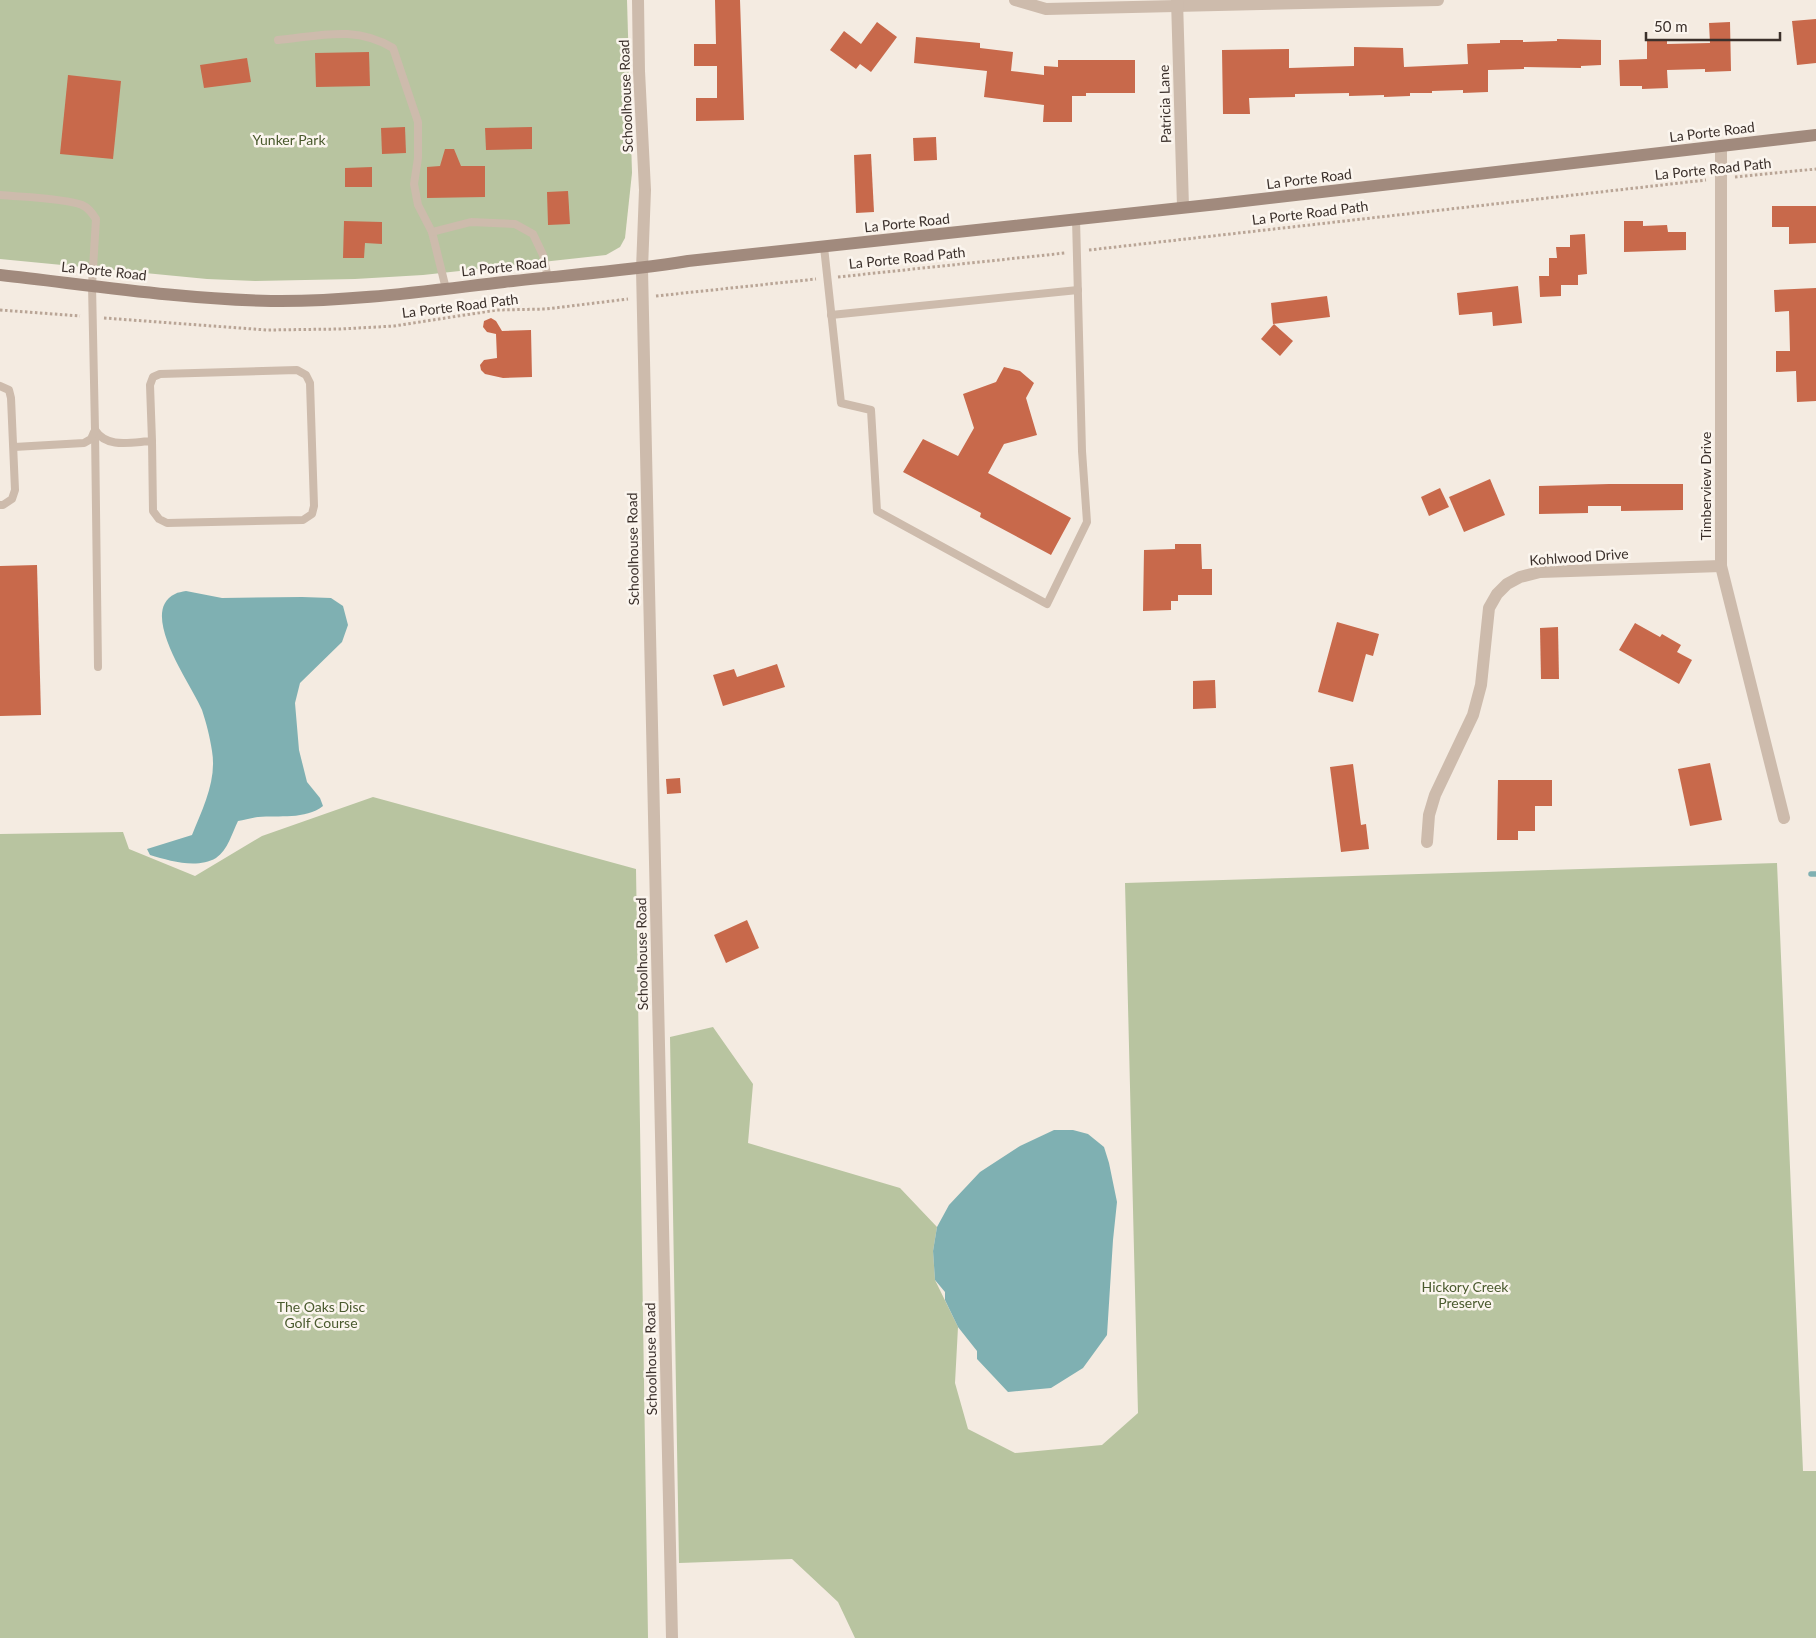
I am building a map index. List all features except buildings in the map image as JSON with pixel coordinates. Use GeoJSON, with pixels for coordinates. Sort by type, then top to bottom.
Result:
{"type":"FeatureCollection","features":[{"type":"Feature","properties":{"kind":"street","name":"Schoolhouse Road"},"geometry":{"type":"LineString","coordinates":[[638,0],[639,71],[645,190],[642,298],[672,1638]]}},
{"type":"Feature","properties":{"kind":"street"},"geometry":{"type":"LineString","coordinates":[[1015,0],[1046,9],[1177,3],[1438,0]]}},
{"type":"Feature","properties":{"kind":"street","name":"Patricia Lane"},"geometry":{"type":"LineString","coordinates":[[1177,3],[1183,208]]}},
{"type":"Feature","properties":{"kind":"street","name":"La Porte Road"},"geometry":{"type":"LineString","coordinates":[[0,275],[221,299],[272,301],[366,298],[642,269],[688,261],[1183,208],[1816,135]]}},
{"type":"Feature","properties":{"kind":"street","name":"Timberview Drive"},"geometry":{"type":"LineString","coordinates":[[1721,146],[1720,566],[1784,818]]}},
{"type":"Feature","properties":{"kind":"street","name":"Kohlwood Drive"},"geometry":{"type":"LineString","coordinates":[[1427,842],[1429,815],[1435,794],[1473,715],[1481,685],[1489,608],[1497,594],[1507,584],[1520,577],[1540,572],[1720,566]]}},
{"type":"Feature","properties":{"kind":"lane"},"geometry":{"type":"LineString","coordinates":[[278,40],[360,34],[378,39],[393,48],[418,122],[418,158],[414,184],[418,205],[432,232],[446,289]]}},
{"type":"Feature","properties":{"kind":"lane"},"geometry":{"type":"LineString","coordinates":[[0,194],[82,205],[91,211],[96,219],[92,317],[98,667]]}},
{"type":"Feature","properties":{"kind":"lane"},"geometry":{"type":"LineString","coordinates":[[824,246],[841,403],[871,410],[877,511],[1047,604],[1087,522],[1082,451],[1076,219]]}},
{"type":"Feature","properties":{"kind":"lane"},"geometry":{"type":"LineString","coordinates":[[432,232],[471,222],[515,224],[533,234],[543,256],[548,278]]}},
{"type":"Feature","properties":{"kind":"lane"},"geometry":{"type":"LineString","coordinates":[[831,315],[1078,290]]}},
{"type":"Feature","properties":{"kind":"lane"},"geometry":{"type":"LineString","coordinates":[[297,370],[306,375],[310,383],[314,506],[312,514],[303,520],[167,523],[158,519],[153,511],[152,441],[150,385],[153,377],[160,374],[297,370]]}},
{"type":"Feature","properties":{"kind":"lane"},"geometry":{"type":"LineString","coordinates":[[0,386],[10,390],[15,490],[12,499],[4,505],[0,505]]}},
{"type":"Feature","properties":{"kind":"lane"},"geometry":{"type":"LineString","coordinates":[[95,430],[100,438],[109,442],[152,441]]}},
{"type":"Feature","properties":{"kind":"lane"},"geometry":{"type":"LineString","coordinates":[[14,447],[84,443],[91,439],[95,430]]}},
{"type":"Feature","properties":{"kind":"path","name":"La Porte Road Path"},"geometry":{"type":"LineString","coordinates":[[0,310],[267,330],[394,326],[497,310],[546,308],[642,298],[1720,178],[1816,169]]}},
{"type":"Feature","properties":{"kind":"green space","name":"Yunker Park"},"geometry":{"type":"Polygon","coordinates":[[[0,0],[627,0],[632,173],[625,238],[620,247],[606,255],[423,275],[355,279],[255,281],[207,279],[0,259],[0,0]]]}},
{"type":"Feature","properties":{"kind":"green space","name":"The Oaks Disc Golf Course"},"geometry":{"type":"Polygon","coordinates":[[[373,797],[636,869],[648,1638],[0,1638],[0,834],[123,832],[129,849],[195,876],[262,836],[373,797]]]}},
{"type":"Feature","properties":{"kind":"green space","name":"Hickory Creek Preserve"},"geometry":{"type":"Polygon","coordinates":[[[1777,863],[1803,1471],[1816,1471],[1816,1638],[855,1638],[838,1602],[792,1559],[679,1563],[670,1037],[713,1027],[753,1084],[748,1143],[900,1188],[937,1227],[933,1251],[935,1280],[958,1327],[955,1383],[968,1429],[1015,1453],[1102,1445],[1138,1413],[1125,883],[1777,863]]]}},
{"type":"Feature","properties":{"kind":"water"},"geometry":{"type":"Polygon","coordinates":[[[186,591],[222,598],[331,598],[343,606],[348,625],[342,642],[300,683],[295,703],[299,750],[307,782],[320,798],[323,806],[300,815],[258,817],[238,821],[227,846],[220,855],[200,863],[183,863],[150,855],[147,849],[192,835],[208,794],[213,773],[211,746],[202,710],[179,668],[164,633],[162,616],[165,603],[175,594],[186,591]]]}},
{"type":"Feature","properties":{"kind":"water"},"geometry":{"type":"Polygon","coordinates":[[[1054,1130],[1073,1130],[1088,1134],[1104,1147],[1109,1163],[1117,1202],[1107,1335],[1083,1368],[1051,1388],[1008,1392],[977,1359],[977,1351],[958,1327],[945,1300],[945,1292],[935,1280],[933,1251],[937,1227],[949,1205],[980,1172],[1020,1146],[1054,1130]]]}},
{"type":"Feature","properties":{"kind":"waterway"},"geometry":{"type":"LineString","coordinates":[[1811,874],[1816,874]]}}]}
